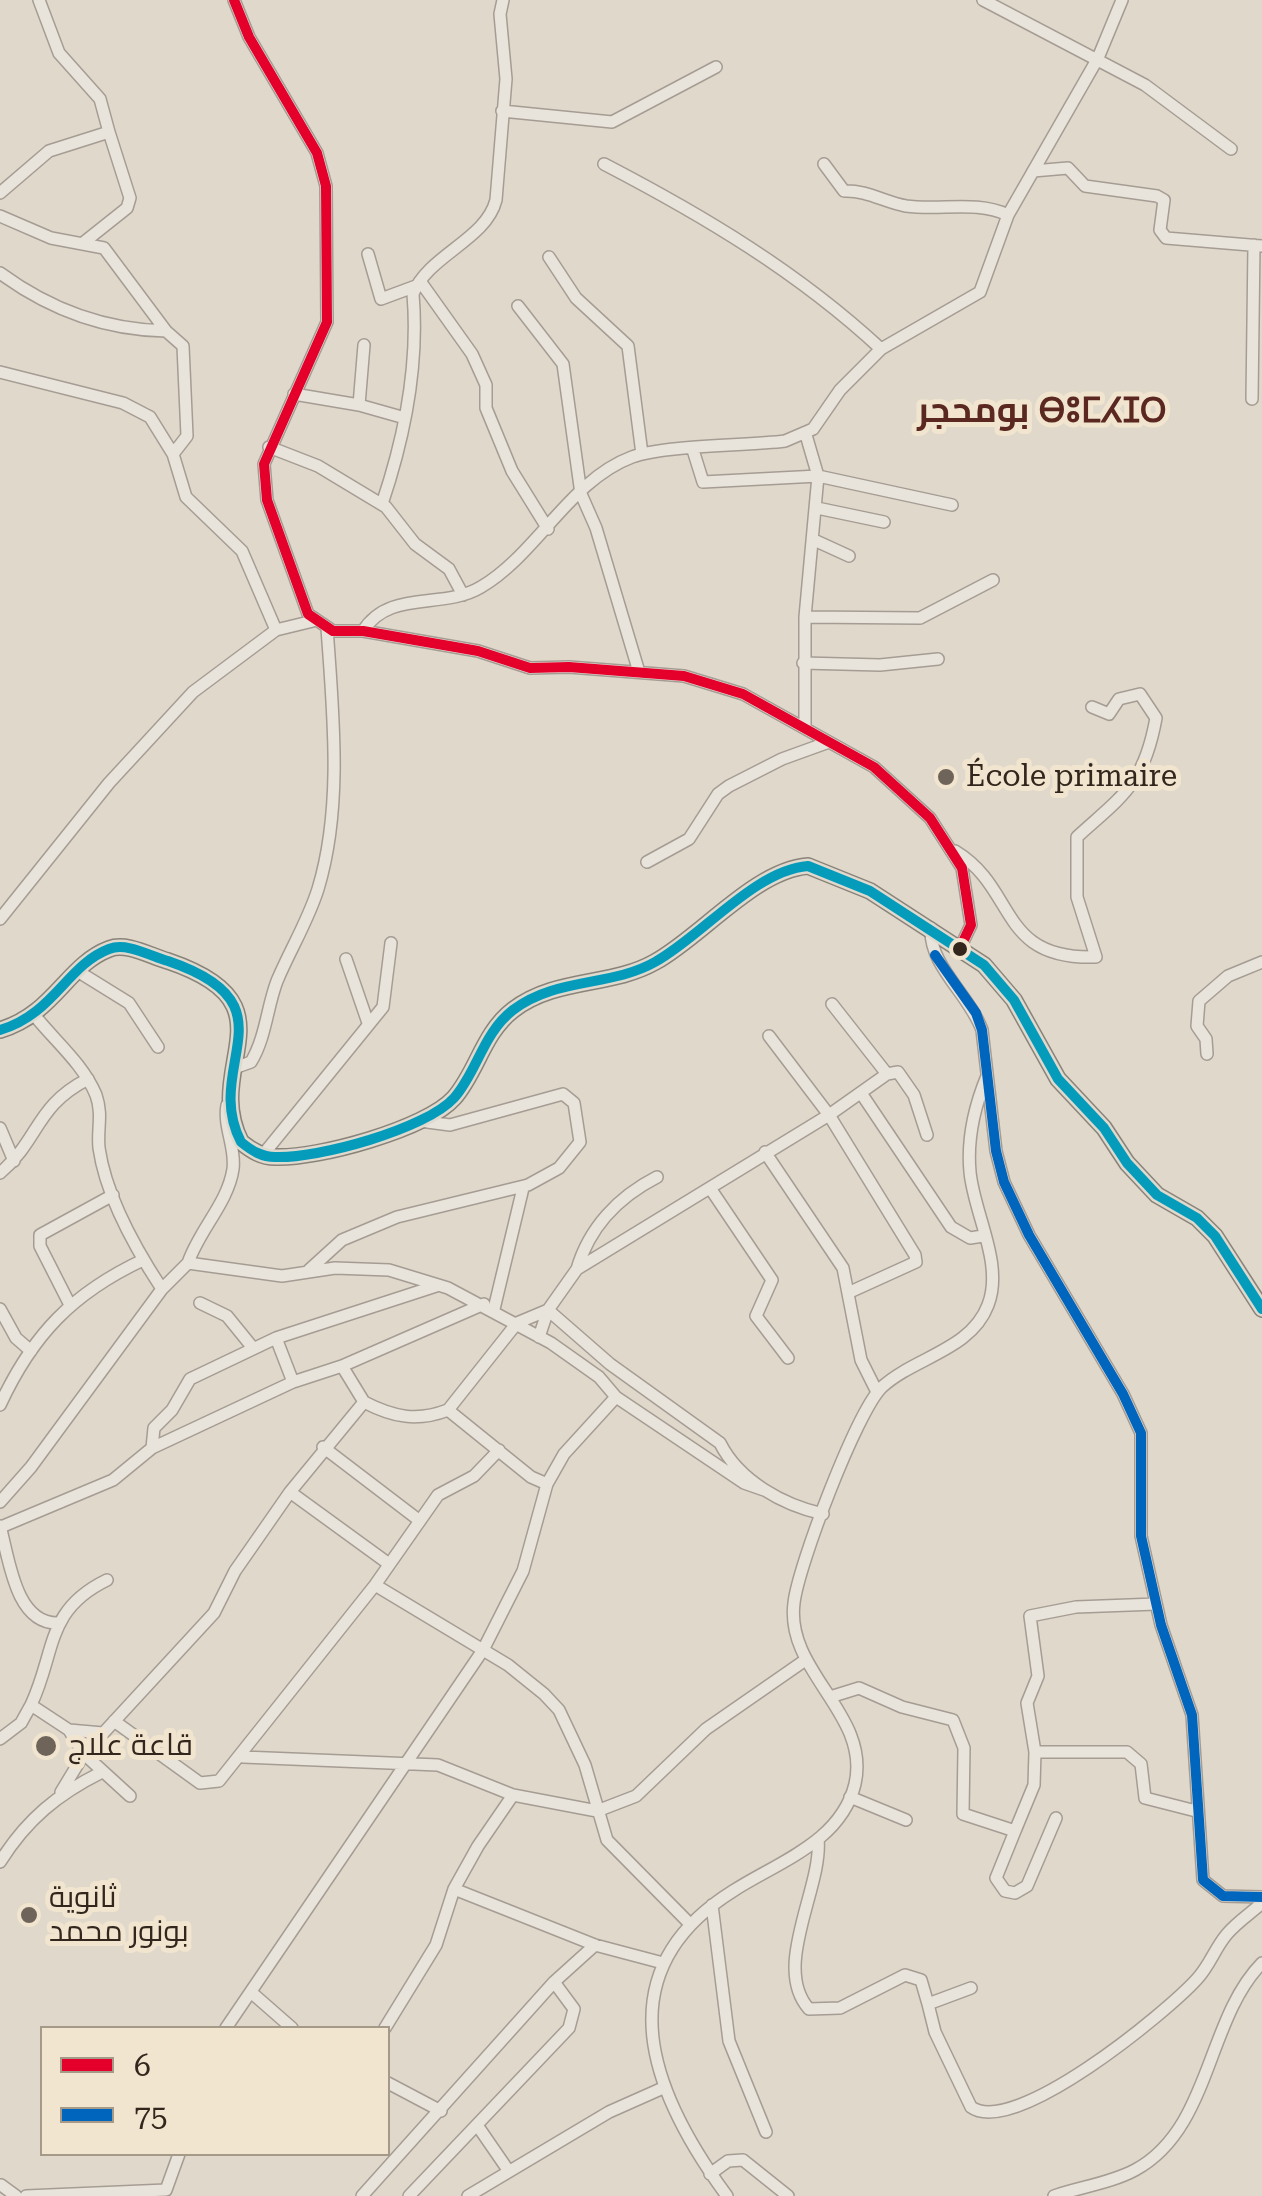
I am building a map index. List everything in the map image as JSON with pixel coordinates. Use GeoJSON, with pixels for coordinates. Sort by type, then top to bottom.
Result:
{"type":"FeatureCollection","features":[{"type":"Feature","properties":{"kind":"main road"},"geometry":{"type":"LineString","coordinates":[[0,1030],[35,1016],[99,953],[115,946],[205,976],[228,995],[235,1008],[237,1067],[230,1096],[235,1131],[242,1142],[262,1156],[310,1153],[418,1121],[453,1099],[487,1041],[512,1011],[566,984],[655,962],[767,882],[796,867],[808,866],[843,878],[930,928],[960,948],[1003,986],[1050,1068],[1104,1128],[1137,1175],[1215,1236],[1262,1309]]}},
{"type":"Feature","properties":{"kind":"street"},"geometry":{"type":"LineString","coordinates":[[39,0],[60,53],[100,100],[130,198],[127,208],[83,243]]}},
{"type":"Feature","properties":{"kind":"street"},"geometry":{"type":"LineString","coordinates":[[234,0],[248,37],[317,153],[326,186],[327,322],[268,447],[264,482],[267,500],[313,621],[326,628],[478,650],[530,668],[639,672],[712,682],[805,727],[889,778],[930,818],[952,848],[962,868],[971,924],[960,948]]}},
{"type":"Feature","properties":{"kind":"street"},"geometry":{"type":"LineString","coordinates":[[368,254],[381,299],[418,284],[493,212],[507,60],[500,14],[503,0]]}},
{"type":"Feature","properties":{"kind":"street"},"geometry":{"type":"LineString","coordinates":[[983,0],[1145,85],[1232,148]]}},
{"type":"Feature","properties":{"kind":"street"},"geometry":{"type":"LineString","coordinates":[[363,631],[383,610],[462,595],[502,572],[618,463],[642,454],[806,435],[840,390],[881,349],[980,292],[1008,215],[1097,60],[1122,0]]}},
{"type":"Feature","properties":{"kind":"street"},"geometry":{"type":"LineString","coordinates":[[502,112],[612,122],[716,67]]}},
{"type":"Feature","properties":{"kind":"street"},"geometry":{"type":"LineString","coordinates":[[0,193],[49,151],[110,132]]}},
{"type":"Feature","properties":{"kind":"street"},"geometry":{"type":"LineString","coordinates":[[604,164],[745,242],[842,312],[881,349]]}},
{"type":"Feature","properties":{"kind":"street"},"geometry":{"type":"LineString","coordinates":[[824,164],[844,192],[868,193],[903,205],[978,207],[1008,215]]}},
{"type":"Feature","properties":{"kind":"street"},"geometry":{"type":"LineString","coordinates":[[1033,171],[1068,168],[1085,186],[1157,196],[1164,200],[1160,230],[1166,238],[1258,245],[1252,399]]}},
{"type":"Feature","properties":{"kind":"street"},"geometry":{"type":"LineString","coordinates":[[0,216],[51,238],[104,248],[166,332],[180,342],[186,356],[187,436],[172,454]]}},
{"type":"Feature","properties":{"kind":"street"},"geometry":{"type":"LineString","coordinates":[[549,256],[576,298],[628,346],[642,454]]}},
{"type":"Feature","properties":{"kind":"street"},"geometry":{"type":"LineString","coordinates":[[0,274],[30,297],[68,313],[135,331],[166,332]]}},
{"type":"Feature","properties":{"kind":"street"},"geometry":{"type":"LineString","coordinates":[[382,504],[405,418],[416,349],[418,284]]}},
{"type":"Feature","properties":{"kind":"street"},"geometry":{"type":"LineString","coordinates":[[418,284],[472,354],[486,385],[486,408],[512,471],[548,529]]}},
{"type":"Feature","properties":{"kind":"street"},"geometry":{"type":"LineString","coordinates":[[518,306],[563,364],[581,494],[596,528],[639,672]]}},
{"type":"Feature","properties":{"kind":"street"},"geometry":{"type":"LineString","coordinates":[[359,405],[364,345]]}},
{"type":"Feature","properties":{"kind":"street"},"geometry":{"type":"LineString","coordinates":[[0,372],[140,408],[160,428],[193,507],[220,526],[242,551],[276,630]]}},
{"type":"Feature","properties":{"kind":"street"},"geometry":{"type":"LineString","coordinates":[[294,394],[405,418]]}},
{"type":"Feature","properties":{"kind":"street"},"geometry":{"type":"LineString","coordinates":[[805,727],[803,662],[818,508],[818,476],[806,435]]}},
{"type":"Feature","properties":{"kind":"street"},"geometry":{"type":"LineString","coordinates":[[268,447],[318,466],[382,504],[415,544],[449,570],[462,595]]}},
{"type":"Feature","properties":{"kind":"street"},"geometry":{"type":"LineString","coordinates":[[693,450],[703,482],[818,476],[952,506]]}},
{"type":"Feature","properties":{"kind":"street"},"geometry":{"type":"LineString","coordinates":[[818,508],[884,522]]}},
{"type":"Feature","properties":{"kind":"street"},"geometry":{"type":"LineString","coordinates":[[814,540],[848,556]]}},
{"type":"Feature","properties":{"kind":"street"},"geometry":{"type":"LineString","coordinates":[[806,617],[920,618],[993,580]]}},
{"type":"Feature","properties":{"kind":"street"},"geometry":{"type":"LineString","coordinates":[[0,919],[28,889],[53,849],[181,705],[276,630],[313,621]]}},
{"type":"Feature","properties":{"kind":"street"},"geometry":{"type":"LineString","coordinates":[[237,1067],[255,1055],[276,984],[318,889],[328,838],[334,758],[326,628]]}},
{"type":"Feature","properties":{"kind":"street"},"geometry":{"type":"LineString","coordinates":[[803,662],[880,665],[938,659]]}},
{"type":"Feature","properties":{"kind":"street"},"geometry":{"type":"LineString","coordinates":[[952,848],[979,872],[1034,945],[1051,954],[1096,957],[1077,897],[1077,837],[1116,806],[1131,786],[1143,764],[1156,718],[1140,694],[1119,699],[1109,714],[1092,708]]}},
{"type":"Feature","properties":{"kind":"street"},"geometry":{"type":"LineString","coordinates":[[646,862],[689,840],[718,794],[729,786],[782,758],[829,742]]}},
{"type":"Feature","properties":{"kind":"street"},"geometry":{"type":"LineString","coordinates":[[930,928],[932,952],[976,1012],[986,1048],[1004,1182],[1029,1235],[1123,1394],[1140,1433],[1142,1536],[1156,1604],[1192,1716],[1203,1880],[1223,1896],[1262,1900]]}},
{"type":"Feature","properties":{"kind":"street"},"geometry":{"type":"LineString","coordinates":[[262,1156],[388,996],[391,942]]}},
{"type":"Feature","properties":{"kind":"street"},"geometry":{"type":"LineString","coordinates":[[346,959],[368,1023]]}},
{"type":"Feature","properties":{"kind":"street"},"geometry":{"type":"LineString","coordinates":[[1207,1054],[1206,1039],[1196,1026],[1200,1001],[1228,976],[1262,962]]}},
{"type":"Feature","properties":{"kind":"street"},"geometry":{"type":"LineString","coordinates":[[79,972],[129,1003],[158,1047]]}},
{"type":"Feature","properties":{"kind":"street"},"geometry":{"type":"LineString","coordinates":[[832,1004],[887,1074]]}},
{"type":"Feature","properties":{"kind":"street"},"geometry":{"type":"LineString","coordinates":[[35,1016],[88,1079],[102,1114],[98,1145],[113,1195],[143,1260],[162,1289]]}},
{"type":"Feature","properties":{"kind":"street"},"geometry":{"type":"LineString","coordinates":[[769,1036],[828,1114],[900,1225],[916,1262],[850,1292]]}},
{"type":"Feature","properties":{"kind":"street"},"geometry":{"type":"LineString","coordinates":[[577,1269],[887,1074],[898,1072],[906,1080],[927,1135]]}},
{"type":"Feature","properties":{"kind":"street"},"geometry":{"type":"LineString","coordinates":[[727,2196],[675,2120],[663,2088],[652,2020],[663,1963],[688,1922],[818,1839],[850,1797],[856,1780],[855,1757],[845,1724],[804,1661],[793,1630],[794,1598],[864,1409],[878,1392],[974,1329],[989,1302],[993,1283],[970,1158],[980,1094],[987,1076]]}},
{"type":"Feature","properties":{"kind":"street"},"geometry":{"type":"LineString","coordinates":[[0,1173],[14,1161],[57,1096],[88,1079]]}},
{"type":"Feature","properties":{"kind":"street"},"geometry":{"type":"LineString","coordinates":[[861,1092],[951,1228],[970,1238],[983,1236]]}},
{"type":"Feature","properties":{"kind":"street"},"geometry":{"type":"LineString","coordinates":[[309,1270],[342,1240],[397,1218],[523,1188],[559,1168],[580,1142],[576,1111],[568,1095],[450,1125],[418,1121]]}},
{"type":"Feature","properties":{"kind":"street"},"geometry":{"type":"LineString","coordinates":[[0,1502],[45,1450],[162,1289],[188,1263],[196,1236],[230,1180],[233,1154],[225,1118],[230,1096]]}},
{"type":"Feature","properties":{"kind":"street"},"geometry":{"type":"LineString","coordinates":[[0,1128],[14,1161]]}},
{"type":"Feature","properties":{"kind":"street"},"geometry":{"type":"LineString","coordinates":[[765,1152],[837,1256],[850,1292],[862,1366],[878,1392]]}},
{"type":"Feature","properties":{"kind":"street"},"geometry":{"type":"LineString","coordinates":[[539,1337],[548,1310],[577,1269],[589,1234],[638,1187],[657,1178]]}},
{"type":"Feature","properties":{"kind":"street"},"geometry":{"type":"LineString","coordinates":[[489,1306],[523,1188]]}},
{"type":"Feature","properties":{"kind":"street"},"geometry":{"type":"LineString","coordinates":[[710,1188],[772,1280],[756,1316],[788,1358]]}},
{"type":"Feature","properties":{"kind":"street"},"geometry":{"type":"LineString","coordinates":[[69,1303],[40,1246],[40,1235],[113,1195]]}},
{"type":"Feature","properties":{"kind":"street"},"geometry":{"type":"LineString","coordinates":[[0,1405],[32,1351],[69,1303],[98,1281],[143,1260]]}},
{"type":"Feature","properties":{"kind":"street"},"geometry":{"type":"LineString","coordinates":[[188,1263],[282,1276],[309,1270],[389,1270],[489,1306],[599,1377],[616,1396],[744,1483],[764,1490]]}},
{"type":"Feature","properties":{"kind":"street"},"geometry":{"type":"LineString","coordinates":[[152,1448],[154,1428],[172,1410],[190,1379],[276,1338],[436,1286]]}},
{"type":"Feature","properties":{"kind":"street"},"geometry":{"type":"LineString","coordinates":[[200,1304],[227,1316],[253,1348]]}},
{"type":"Feature","properties":{"kind":"street"},"geometry":{"type":"LineString","coordinates":[[57,1623],[45,1623],[28,1612],[0,1526],[113,1480],[152,1448],[293,1382],[489,1306]]}},
{"type":"Feature","properties":{"kind":"street"},"geometry":{"type":"LineString","coordinates":[[0,1309],[16,1338],[32,1351]]}},
{"type":"Feature","properties":{"kind":"street"},"geometry":{"type":"LineString","coordinates":[[342,1366],[364,1402],[398,1416],[432,1416],[448,1410],[518,1324],[548,1310]]}},
{"type":"Feature","properties":{"kind":"street"},"geometry":{"type":"LineString","coordinates":[[548,1310],[610,1364],[720,1443],[728,1460],[764,1490],[792,1506],[823,1514]]}},
{"type":"Feature","properties":{"kind":"street"},"geometry":{"type":"LineString","coordinates":[[276,1338],[293,1382]]}},
{"type":"Feature","properties":{"kind":"street"},"geometry":{"type":"LineString","coordinates":[[599,1377],[610,1364]]}},
{"type":"Feature","properties":{"kind":"street"},"geometry":{"type":"LineString","coordinates":[[227,2026],[483,1650],[524,1570],[547,1484],[564,1454],[616,1396]]}},
{"type":"Feature","properties":{"kind":"street"},"geometry":{"type":"LineString","coordinates":[[0,1862],[21,1831],[62,1792],[84,1754],[214,1613],[235,1571],[290,1492],[364,1402]]}},
{"type":"Feature","properties":{"kind":"street"},"geometry":{"type":"LineString","coordinates":[[448,1410],[531,1477],[547,1484]]}},
{"type":"Feature","properties":{"kind":"street"},"geometry":{"type":"LineString","coordinates":[[324,1447],[420,1521]]}},
{"type":"Feature","properties":{"kind":"street"},"geometry":{"type":"LineString","coordinates":[[114,1721],[200,1783],[219,1781],[243,1757],[445,1487],[474,1476],[499,1450]]}},
{"type":"Feature","properties":{"kind":"street"},"geometry":{"type":"LineString","coordinates":[[290,1492],[390,1564]]}},
{"type":"Feature","properties":{"kind":"street"},"geometry":{"type":"LineString","coordinates":[[0,1739],[21,1723],[31,1705],[57,1623],[87,1590],[107,1580]]}},
{"type":"Feature","properties":{"kind":"street"},"geometry":{"type":"LineString","coordinates":[[375,1585],[508,1664],[559,1710],[585,1765],[607,1840],[688,1922]]}},
{"type":"Feature","properties":{"kind":"street"},"geometry":{"type":"LineString","coordinates":[[1056,1818],[1027,1886],[1016,1893],[999,1887],[996,1878],[1034,1785],[1036,1752],[1027,1704],[1038,1676],[1030,1616],[1076,1607],[1156,1604]]}},
{"type":"Feature","properties":{"kind":"street"},"geometry":{"type":"LineString","coordinates":[[243,1757],[457,1769],[514,1795],[597,1811],[636,1796],[706,1729],[804,1661]]}},
{"type":"Feature","properties":{"kind":"street"},"geometry":{"type":"LineString","coordinates":[[830,1697],[859,1688],[902,1707],[953,1720],[964,1748],[963,1814],[1015,1831]]}},
{"type":"Feature","properties":{"kind":"street"},"geometry":{"type":"LineString","coordinates":[[31,1705],[69,1730],[84,1754],[130,1796]]}},
{"type":"Feature","properties":{"kind":"street"},"geometry":{"type":"LineString","coordinates":[[69,1730],[103,1733]]}},
{"type":"Feature","properties":{"kind":"street"},"geometry":{"type":"LineString","coordinates":[[1036,1752],[1127,1752],[1141,1764],[1146,1798],[1196,1811]]}},
{"type":"Feature","properties":{"kind":"street"},"geometry":{"type":"LineString","coordinates":[[62,1792],[102,1772]]}},
{"type":"Feature","properties":{"kind":"street"},"geometry":{"type":"LineString","coordinates":[[386,2026],[436,1945],[454,1889],[514,1795]]}},
{"type":"Feature","properties":{"kind":"street"},"geometry":{"type":"LineString","coordinates":[[850,1797],[906,1820]]}},
{"type":"Feature","properties":{"kind":"street"},"geometry":{"type":"LineString","coordinates":[[818,1839],[818,1864],[797,1957],[804,2004],[816,2011],[840,2008],[912,1975],[921,1980],[935,2032],[971,2107],[986,2114],[1009,2111],[1088,2066],[1134,2034],[1199,1977],[1229,1931],[1262,1900]]}},
{"type":"Feature","properties":{"kind":"street"},"geometry":{"type":"LineString","coordinates":[[454,1889],[595,1944],[663,1963]]}},
{"type":"Feature","properties":{"kind":"street"},"geometry":{"type":"LineString","coordinates":[[712,1905],[729,2040],[766,2132]]}},
{"type":"Feature","properties":{"kind":"street"},"geometry":{"type":"LineString","coordinates":[[362,2196],[554,1982],[595,1944]]}},
{"type":"Feature","properties":{"kind":"street"},"geometry":{"type":"LineString","coordinates":[[1054,2196],[1127,2174],[1160,2150],[1201,2086],[1245,1980],[1262,1963]]}},
{"type":"Feature","properties":{"kind":"street"},"geometry":{"type":"LineString","coordinates":[[409,2196],[574,2021],[571,2001],[554,1982]]}},
{"type":"Feature","properties":{"kind":"street"},"geometry":{"type":"LineString","coordinates":[[928,2004],[971,1988]]}},
{"type":"Feature","properties":{"kind":"street"},"geometry":{"type":"LineString","coordinates":[[252,1993],[290,2026]]}},
{"type":"Feature","properties":{"kind":"street"},"geometry":{"type":"LineString","coordinates":[[390,2084],[442,2111]]}},
{"type":"Feature","properties":{"kind":"street"},"geometry":{"type":"LineString","coordinates":[[468,2196],[618,2107],[663,2088]]}},
{"type":"Feature","properties":{"kind":"street"},"geometry":{"type":"LineString","coordinates":[[477,2125],[508,2170]]}},
{"type":"Feature","properties":{"kind":"street"},"geometry":{"type":"LineString","coordinates":[[26,2196],[126,2190],[172,2193],[178,2156]]}},
{"type":"Feature","properties":{"kind":"street"},"geometry":{"type":"LineString","coordinates":[[710,2174],[728,2161],[743,2160],[788,2196]]}},
{"type":"Feature","properties":{"kind":"street"},"geometry":{"type":"LineString","coordinates":[[0,2175],[0,2186],[16,2196]]}},
{"type":"Feature","properties":{"kind":"transit line","name":"6"},"geometry":{"type":"LineString","coordinates":[[234,0],[249,37],[317,153],[326,186],[327,322],[264,464],[267,500],[308,614],[333,631],[363,631],[478,651],[530,668],[569,667],[684,676],[743,694],[874,767],[930,818],[962,868],[971,925],[960,948]]}},
{"type":"Feature","properties":{"kind":"transit line"},"geometry":{"type":"LineString","coordinates":[[0,1030],[34,1013],[82,966],[109,949],[131,948],[168,961],[207,978],[229,997],[238,1017],[231,1087],[232,1114],[241,1142],[270,1157],[317,1153],[396,1131],[440,1110],[462,1088],[494,1030],[530,999],[655,962],[768,879],[808,866],[870,891],[984,965],[1014,1000],[1058,1079],[1104,1128],[1127,1163],[1157,1195],[1197,1218],[1215,1236],[1262,1309]]}},
{"type":"Feature","properties":{"kind":"transit line","name":"75"},"geometry":{"type":"LineString","coordinates":[[935,955],[976,1013],[982,1030],[996,1151],[1004,1182],[1029,1235],[1123,1394],[1141,1433],[1141,1536],[1161,1625],[1192,1715],[1203,1880],[1223,1896],[1262,1897]]}},
{"type":"Feature","properties":{"kind":"place","name":"École primaire"},"geometry":{"type":"Point","coordinates":[946,777]}},
{"type":"Feature","properties":{"kind":"place","name":"قاعة علاج"},"geometry":{"type":"Point","coordinates":[46,1746]}},
{"type":"Feature","properties":{"kind":"place","name":"ثانوية بونور محمد"},"geometry":{"type":"Point","coordinates":[29,1915]}},
{"type":"Feature","properties":{"kind":"district","name":"بومحجر ⴱⵓⵎⵃⵊⵔ"},"geometry":{"type":"Point","coordinates":[1042,412]}}]}
